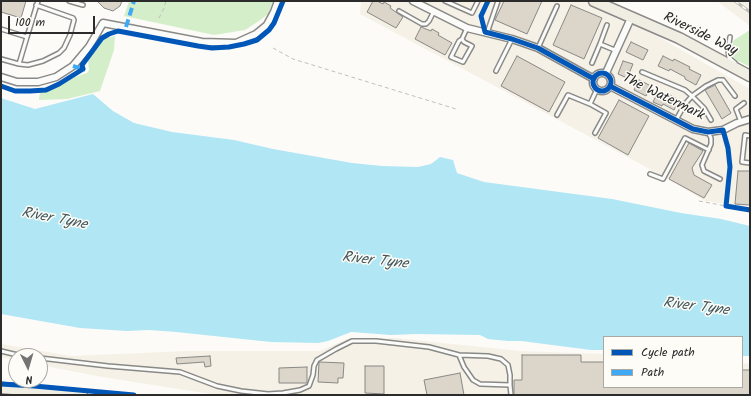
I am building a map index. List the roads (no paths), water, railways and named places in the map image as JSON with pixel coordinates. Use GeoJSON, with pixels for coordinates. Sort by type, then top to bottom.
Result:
{"type":"FeatureCollection","features":[{"type":"Feature","properties":{"kind":"main road","name":"Riverside Way"},"geometry":{"type":"LineString","coordinates":[[594,1],[679,38],[749,75]]}},
{"type":"Feature","properties":{"kind":"main road"},"geometry":{"type":"LineString","coordinates":[[1,388],[82,395]]}},
{"type":"Feature","properties":{"kind":"street"},"geometry":{"type":"LineString","coordinates":[[1,77],[17,82],[38,82],[56,78],[73,66],[89,47],[103,23],[202,42],[236,43],[256,34],[267,25],[278,1]]}},
{"type":"Feature","properties":{"kind":"street"},"geometry":{"type":"LineString","coordinates":[[413,1],[468,28],[512,39],[538,48],[594,79]]}},
{"type":"Feature","properties":{"kind":"street"},"geometry":{"type":"LineString","coordinates":[[606,73],[631,18]]}},
{"type":"Feature","properties":{"kind":"street"},"geometry":{"type":"LineString","coordinates":[[600,73],[606,73],[609,75],[611,80],[610,86],[606,90],[597,89],[594,85],[594,79],[595,76],[600,73]]}},
{"type":"Feature","properties":{"kind":"street","name":"The Watermark"},"geometry":{"type":"LineString","coordinates":[[610,86],[693,129],[708,132],[723,130],[750,119]]}},
{"type":"Feature","properties":{"kind":"lane"},"geometry":{"type":"LineString","coordinates":[[19,64],[38,1]]}},
{"type":"Feature","properties":{"kind":"lane"},"geometry":{"type":"LineString","coordinates":[[69,1],[83,5]]}},
{"type":"Feature","properties":{"kind":"lane"},"geometry":{"type":"LineString","coordinates":[[447,1],[472,13],[478,1]]}},
{"type":"Feature","properties":{"kind":"lane"},"geometry":{"type":"LineString","coordinates":[[487,33],[498,1]]}},
{"type":"Feature","properties":{"kind":"lane"},"geometry":{"type":"LineString","coordinates":[[1,59],[28,65],[43,61],[59,53],[64,48],[70,35],[74,20],[73,18],[36,5]]}},
{"type":"Feature","properties":{"kind":"lane"},"geometry":{"type":"LineString","coordinates":[[538,48],[557,6]]}},
{"type":"Feature","properties":{"kind":"lane"},"geometry":{"type":"LineString","coordinates":[[399,11],[422,24],[426,24],[429,22],[434,11]]}},
{"type":"Feature","properties":{"kind":"lane"},"geometry":{"type":"LineString","coordinates":[[592,63],[607,26]]}},
{"type":"Feature","properties":{"kind":"lane"},"geometry":{"type":"LineString","coordinates":[[462,39],[464,42],[472,46],[463,62],[451,56],[459,40],[462,39],[468,28]]}},
{"type":"Feature","properties":{"kind":"lane"},"geometry":{"type":"LineString","coordinates":[[1,29],[27,37]]}},
{"type":"Feature","properties":{"kind":"lane"},"geometry":{"type":"LineString","coordinates":[[730,37],[728,50],[729,58],[749,75]]}},
{"type":"Feature","properties":{"kind":"lane"},"geometry":{"type":"LineString","coordinates":[[496,71],[512,39]]}},
{"type":"Feature","properties":{"kind":"lane"},"geometry":{"type":"LineString","coordinates":[[600,44],[617,51]]}},
{"type":"Feature","properties":{"kind":"lane"},"geometry":{"type":"LineString","coordinates":[[642,72],[685,90],[704,108],[711,120]]}},
{"type":"Feature","properties":{"kind":"lane"},"geometry":{"type":"LineString","coordinates":[[676,120],[685,104],[692,96],[718,80],[724,80],[735,96]]}},
{"type":"Feature","properties":{"kind":"lane"},"geometry":{"type":"LineString","coordinates":[[590,104],[597,89]]}},
{"type":"Feature","properties":{"kind":"lane"},"geometry":{"type":"LineString","coordinates":[[557,116],[568,95],[590,104],[606,113],[595,133]]}},
{"type":"Feature","properties":{"kind":"lane"},"geometry":{"type":"LineString","coordinates":[[741,122],[736,109],[744,103]]}},
{"type":"Feature","properties":{"kind":"lane"},"geometry":{"type":"LineString","coordinates":[[708,132],[711,138],[711,144],[702,165],[704,171],[720,179]]}},
{"type":"Feature","properties":{"kind":"lane"},"geometry":{"type":"LineString","coordinates":[[750,136],[745,135],[742,162],[750,163]]}},
{"type":"Feature","properties":{"kind":"lane"},"geometry":{"type":"LineString","coordinates":[[650,174],[663,179],[685,138],[709,150]]}},
{"type":"Feature","properties":{"kind":"lane"},"geometry":{"type":"LineString","coordinates":[[48,359],[180,372],[217,386],[241,391],[268,394],[300,390],[309,386],[317,360],[336,348],[352,341],[376,341],[429,347],[459,355],[488,356],[501,359],[508,365],[511,395]]}},
{"type":"Feature","properties":{"kind":"lane"},"geometry":{"type":"LineString","coordinates":[[459,355],[464,367],[473,380],[480,384],[510,385]]}},
{"type":"Feature","properties":{"kind":"water","name":"River Tyne"},"geometry":{"type":"Polygon","coordinates":[[[93,94],[113,111],[134,123],[172,132],[234,140],[273,149],[352,163],[382,166],[418,167],[431,164],[440,157],[453,160],[457,173],[484,182],[612,199],[681,213],[721,219],[750,226],[750,356],[743,356],[743,336],[603,336],[603,350],[488,339],[480,335],[391,335],[351,332],[328,341],[318,343],[271,342],[149,330],[127,331],[80,328],[1,314],[1,98],[35,109],[93,94]]]}},
{"type":"Feature","properties":{"kind":"railway"},"geometry":{"type":"LineString","coordinates":[[735,1],[750,12]]}}]}
